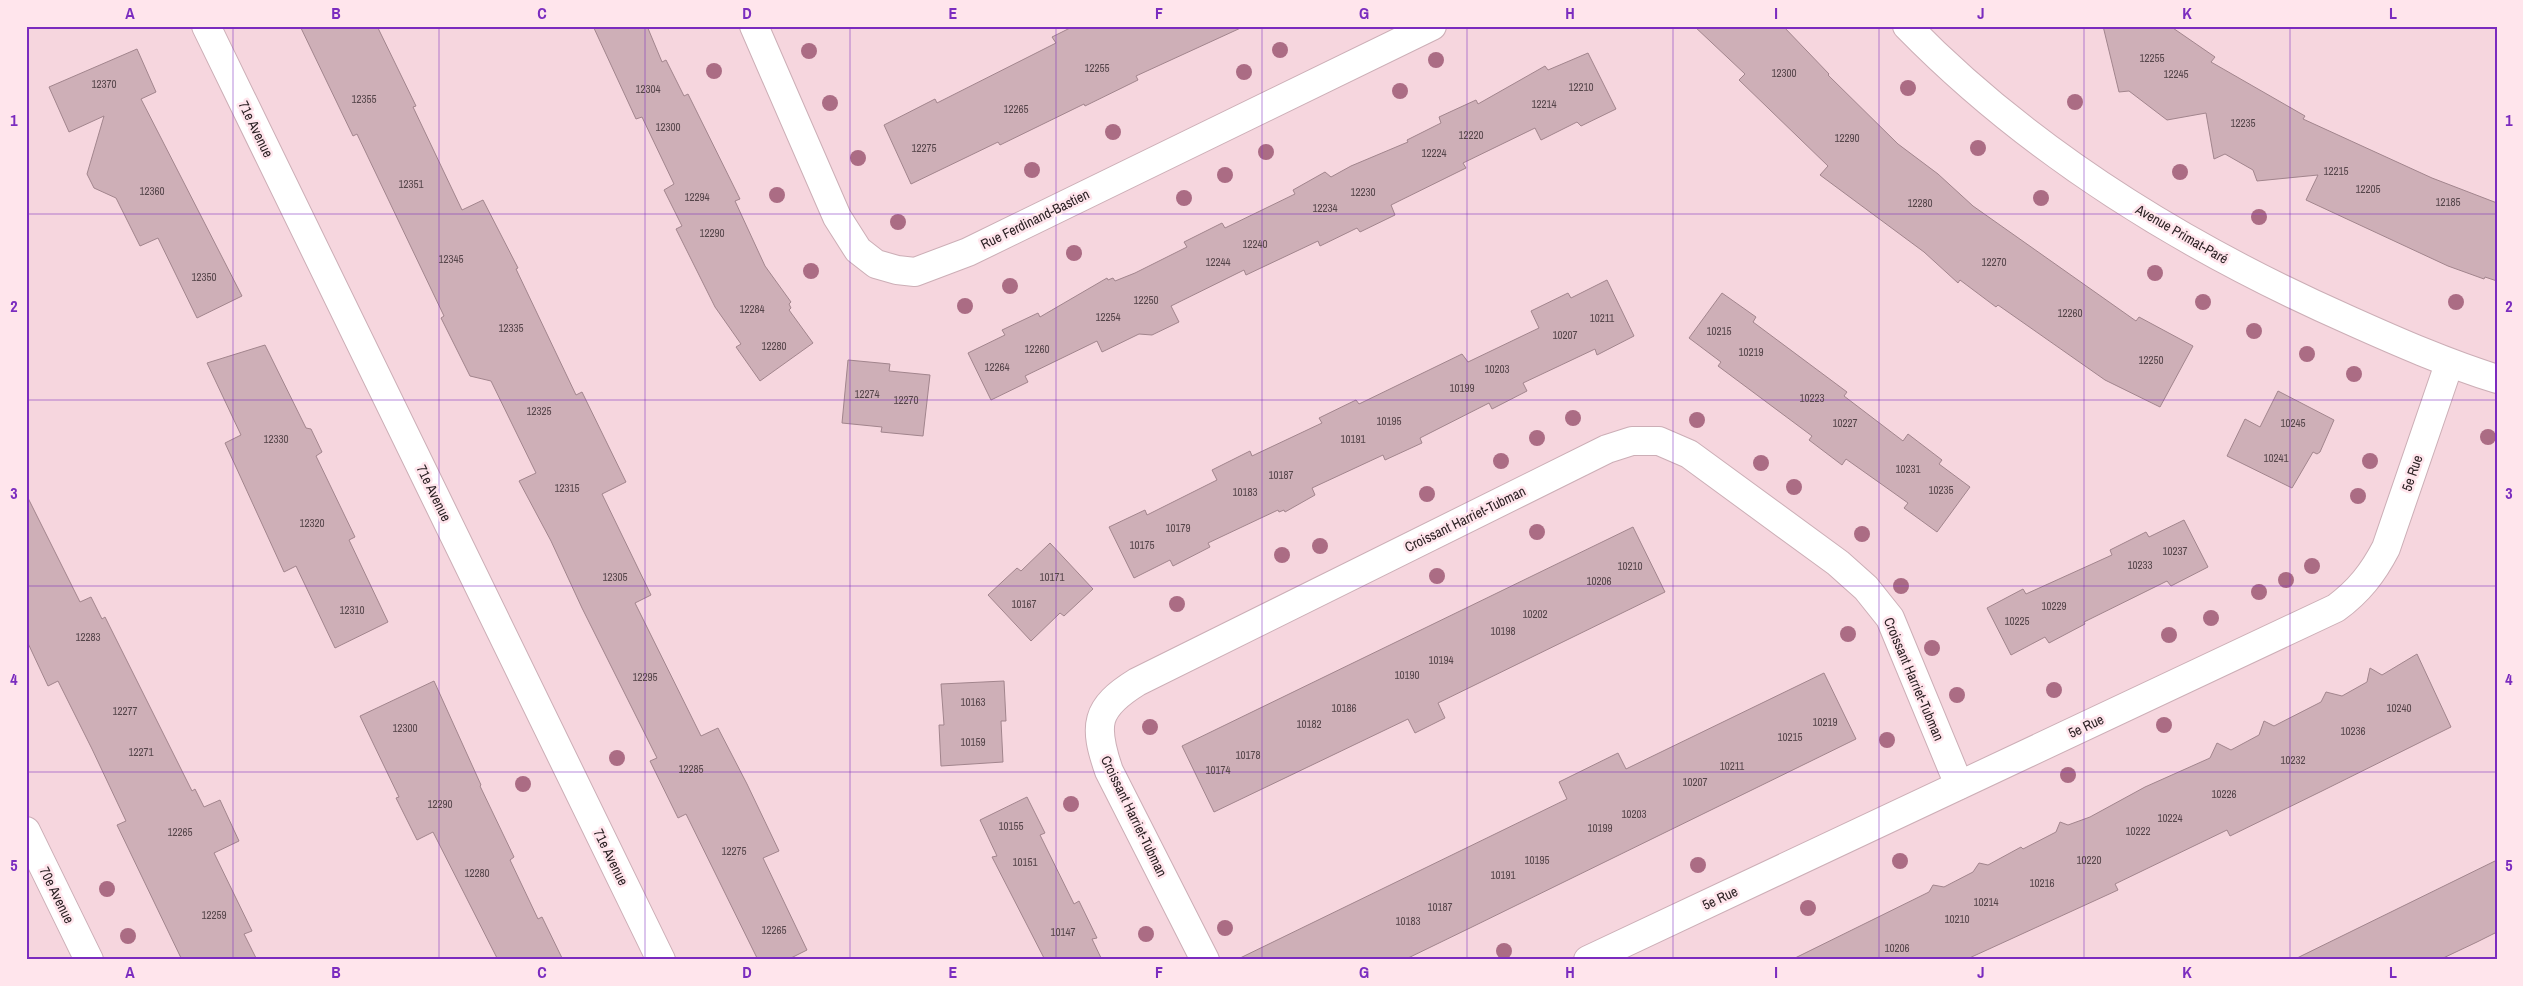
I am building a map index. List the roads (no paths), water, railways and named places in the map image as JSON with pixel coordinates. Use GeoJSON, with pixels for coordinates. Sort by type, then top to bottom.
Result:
{"type":"FeatureCollection","features":[{"type":"Feature","properties":{"kind":"street","name":"71e Avenue"},"geometry":{"type":"LineString","coordinates":[[206,26],[661,960]]}},
{"type":"Feature","properties":{"kind":"street","name":"Rue Ferdinand-Bastien"},"geometry":{"type":"LineString","coordinates":[[754,26],[836,217],[858,250],[876,264],[897,270],[915,272],[968,252],[1432,26]]}},
{"type":"Feature","properties":{"kind":"street","name":"Avenue Primat-Paré"},"geometry":{"type":"LineString","coordinates":[[1907,26],[1999,112],[2068,164],[2142,212],[2292,295],[2449,364],[2497,379]]}},
{"type":"Feature","properties":{"kind":"street","name":"5e Rue"},"geometry":{"type":"LineString","coordinates":[[1588,960],[2336,608],[2357,593],[2372,574],[2386,548],[2449,364]]}},
{"type":"Feature","properties":{"kind":"street","name":"Croissant Harriet-Tubman"},"geometry":{"type":"LineString","coordinates":[[1205,960],[1109,771],[1100,744],[1101,716],[1116,695],[1137,682],[1607,449],[1632,441],[1659,442],[1689,454],[1838,563],[1866,588],[1890,618],[1959,786]]}},
{"type":"Feature","properties":{"kind":"street","name":"70e Avenue"},"geometry":{"type":"LineString","coordinates":[[26,831],[89,960]]}}]}
